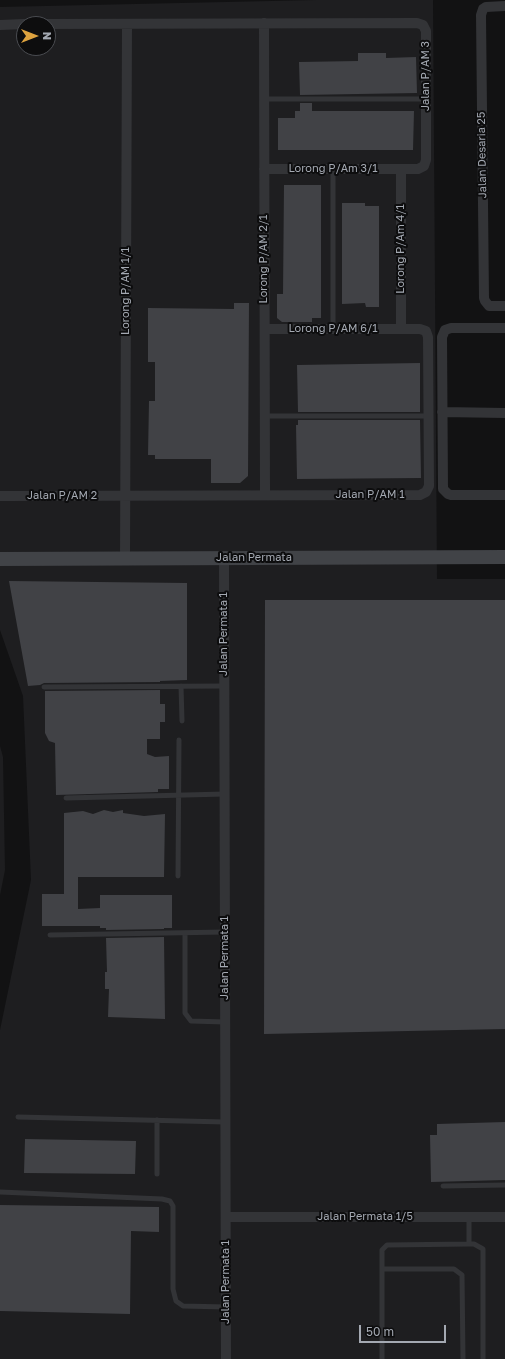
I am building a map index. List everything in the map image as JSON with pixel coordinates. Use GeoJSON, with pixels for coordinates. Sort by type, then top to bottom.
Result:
{"type":"FeatureCollection","features":[{"type":"Feature","properties":{"kind":"street","name":"Jalan Desaria 25"},"geometry":{"type":"LineString","coordinates":[[505,6],[490,6],[484,9],[482,12],[481,23],[484,298],[489,306],[505,306]]}},
{"type":"Feature","properties":{"kind":"street"},"geometry":{"type":"LineString","coordinates":[[56,24],[264,23]]}},
{"type":"Feature","properties":{"kind":"street","name":"Jalan P/AM 3"},"geometry":{"type":"LineString","coordinates":[[264,23],[420,23],[423,25],[426,32],[426,164],[418,169],[401,169]]}},
{"type":"Feature","properties":{"kind":"street","name":"Lorong P/AM 2/1"},"geometry":{"type":"LineString","coordinates":[[264,23],[265,495]]}},
{"type":"Feature","properties":{"kind":"street"},"geometry":{"type":"LineString","coordinates":[[0,25],[16,24]]}},
{"type":"Feature","properties":{"kind":"street","name":"Lorong P/AM 1/1"},"geometry":{"type":"LineString","coordinates":[[125,558],[127,24]]}},
{"type":"Feature","properties":{"kind":"street","name":"Lorong P/Am 3/1"},"geometry":{"type":"LineString","coordinates":[[264,169],[401,169]]}},
{"type":"Feature","properties":{"kind":"street","name":"Lorong P/Am 4/1"},"geometry":{"type":"LineString","coordinates":[[401,169],[401,329]]}},
{"type":"Feature","properties":{"kind":"street"},"geometry":{"type":"LineString","coordinates":[[505,328],[448,328],[443,333],[442,337],[443,489],[448,494],[456,495],[505,495]]}},
{"type":"Feature","properties":{"kind":"street","name":"Lorong P/AM 6/1"},"geometry":{"type":"LineString","coordinates":[[265,329],[401,329]]}},
{"type":"Feature","properties":{"kind":"street","name":"Jalan P/AM 1"},"geometry":{"type":"LineString","coordinates":[[125,495],[423,494],[429,486],[428,334],[426,331],[420,329],[401,329]]}},
{"type":"Feature","properties":{"kind":"street"},"geometry":{"type":"LineString","coordinates":[[442,412],[505,413]]}},
{"type":"Feature","properties":{"kind":"street","name":"Jalan P/AM 2"},"geometry":{"type":"LineString","coordinates":[[0,496],[125,495]]}},
{"type":"Feature","properties":{"kind":"street","name":"Jalan Permata"},"geometry":{"type":"LineString","coordinates":[[1,558],[505,557]]}},
{"type":"Feature","properties":{"kind":"street","name":"Jalan Permata 1"},"geometry":{"type":"LineString","coordinates":[[224,558],[226,1359]]}},
{"type":"Feature","properties":{"kind":"street","name":"Jalan Permata 1/5"},"geometry":{"type":"LineString","coordinates":[[226,1217],[505,1217]]}},
{"type":"Feature","properties":{"kind":"lane"},"geometry":{"type":"LineString","coordinates":[[264,99],[426,99]]}},
{"type":"Feature","properties":{"kind":"lane"},"geometry":{"type":"LineString","coordinates":[[333,169],[333,329]]}},
{"type":"Feature","properties":{"kind":"lane"},"geometry":{"type":"LineString","coordinates":[[265,416],[429,416]]}},
{"type":"Feature","properties":{"kind":"lane"},"geometry":{"type":"LineString","coordinates":[[181,686],[182,721]]}},
{"type":"Feature","properties":{"kind":"lane"},"geometry":{"type":"LineString","coordinates":[[44,687],[225,686]]}},
{"type":"Feature","properties":{"kind":"lane"},"geometry":{"type":"LineString","coordinates":[[178,876],[179,740]]}},
{"type":"Feature","properties":{"kind":"lane"},"geometry":{"type":"LineString","coordinates":[[66,798],[225,794]]}},
{"type":"Feature","properties":{"kind":"lane"},"geometry":{"type":"LineString","coordinates":[[50,935],[225,932]]}},
{"type":"Feature","properties":{"kind":"lane"},"geometry":{"type":"LineString","coordinates":[[185,933],[185,1013],[191,1022],[225,1022]]}},
{"type":"Feature","properties":{"kind":"lane"},"geometry":{"type":"LineString","coordinates":[[18,1117],[225,1122]]}},
{"type":"Feature","properties":{"kind":"lane"},"geometry":{"type":"LineString","coordinates":[[157,1120],[157,1174]]}},
{"type":"Feature","properties":{"kind":"lane"},"geometry":{"type":"LineString","coordinates":[[443,1186],[505,1185]]}},
{"type":"Feature","properties":{"kind":"lane"},"geometry":{"type":"LineString","coordinates":[[0,1192],[162,1199],[170,1201],[173,1206],[173,1289],[176,1302],[183,1306],[226,1307]]}},
{"type":"Feature","properties":{"kind":"lane"},"geometry":{"type":"LineString","coordinates":[[469,1217],[469,1244]]}},
{"type":"Feature","properties":{"kind":"lane"},"geometry":{"type":"LineString","coordinates":[[382,1359],[382,1250],[387,1245],[474,1244],[482,1249],[483,1359]]}},
{"type":"Feature","properties":{"kind":"lane"},"geometry":{"type":"LineString","coordinates":[[382,1269],[454,1269],[462,1275],[463,1359]]}},
{"type":"Feature","properties":{"kind":"shaded area"},"geometry":{"type":"Polygon","coordinates":[[[316,0],[433,0],[437,579],[505,579],[505,1359],[0,1359],[0,1030],[31,880],[23,696],[0,630],[0,7],[316,0]]]}},
{"type":"Feature","properties":{"kind":"shaded area"},"geometry":{"type":"Polygon","coordinates":[[[0,746],[3,757],[5,870],[0,895],[0,746]]]}},
{"type":"Feature","properties":{"kind":"building"},"geometry":{"type":"Polygon","coordinates":[[[358,53],[386,53],[386,58],[416,57],[417,93],[300,95],[299,62],[358,61],[358,53]]]}},
{"type":"Feature","properties":{"kind":"building"},"geometry":{"type":"Polygon","coordinates":[[[300,103],[312,103],[312,111],[414,111],[413,150],[278,150],[278,118],[295,118],[295,111],[300,111],[300,103]]]}},
{"type":"Feature","properties":{"kind":"building"},"geometry":{"type":"Polygon","coordinates":[[[284,185],[321,185],[321,318],[312,318],[312,322],[282,322],[277,318],[277,294],[283,294],[284,185]]]}},
{"type":"Feature","properties":{"kind":"building"},"geometry":{"type":"Polygon","coordinates":[[[342,203],[365,203],[365,206],[379,206],[379,307],[366,307],[365,303],[342,304],[342,203]]]}},
{"type":"Feature","properties":{"kind":"building"},"geometry":{"type":"Polygon","coordinates":[[[234,303],[249,303],[248,476],[240,483],[211,483],[211,459],[155,459],[155,455],[148,455],[149,401],[155,401],[155,362],[148,362],[148,308],[234,309],[234,303]]]}},
{"type":"Feature","properties":{"kind":"building"},"geometry":{"type":"Polygon","coordinates":[[[420,363],[420,412],[298,412],[297,365],[420,363]]]}},
{"type":"Feature","properties":{"kind":"building"},"geometry":{"type":"Polygon","coordinates":[[[298,420],[420,420],[421,478],[297,479],[296,425],[298,425],[298,420]]]}},
{"type":"Feature","properties":{"kind":"building"},"geometry":{"type":"Polygon","coordinates":[[[9,581],[187,583],[187,680],[160,682],[44,683],[40,685],[28,686],[9,581]]]}},
{"type":"Feature","properties":{"kind":"building"},"geometry":{"type":"Polygon","coordinates":[[[265,600],[505,600],[505,1029],[264,1034],[265,600]]]}},
{"type":"Feature","properties":{"kind":"building"},"geometry":{"type":"Polygon","coordinates":[[[160,690],[160,704],[165,704],[165,722],[160,722],[160,739],[147,739],[147,754],[155,757],[169,756],[169,789],[158,789],[158,792],[56,795],[55,743],[49,741],[45,733],[45,691],[160,690]]]}},
{"type":"Feature","properties":{"kind":"building"},"geometry":{"type":"Polygon","coordinates":[[[104,810],[113,812],[123,810],[123,813],[144,816],[165,814],[164,877],[78,877],[78,909],[100,908],[100,895],[172,895],[172,928],[106,930],[106,928],[100,928],[100,926],[42,926],[42,894],[64,894],[64,813],[83,811],[93,814],[104,810]]]}},
{"type":"Feature","properties":{"kind":"building"},"geometry":{"type":"Polygon","coordinates":[[[164,937],[165,1019],[108,1017],[109,989],[105,989],[105,972],[107,972],[106,938],[164,937]]]}},
{"type":"Feature","properties":{"kind":"building"},"geometry":{"type":"Polygon","coordinates":[[[505,1122],[505,1180],[431,1182],[430,1135],[437,1135],[437,1124],[505,1122]]]}},
{"type":"Feature","properties":{"kind":"building"},"geometry":{"type":"Polygon","coordinates":[[[25,1139],[136,1141],[135,1174],[24,1173],[25,1139]]]}},
{"type":"Feature","properties":{"kind":"building"},"geometry":{"type":"Polygon","coordinates":[[[0,1205],[159,1207],[159,1232],[131,1231],[130,1314],[0,1311],[0,1205]]]}}]}
